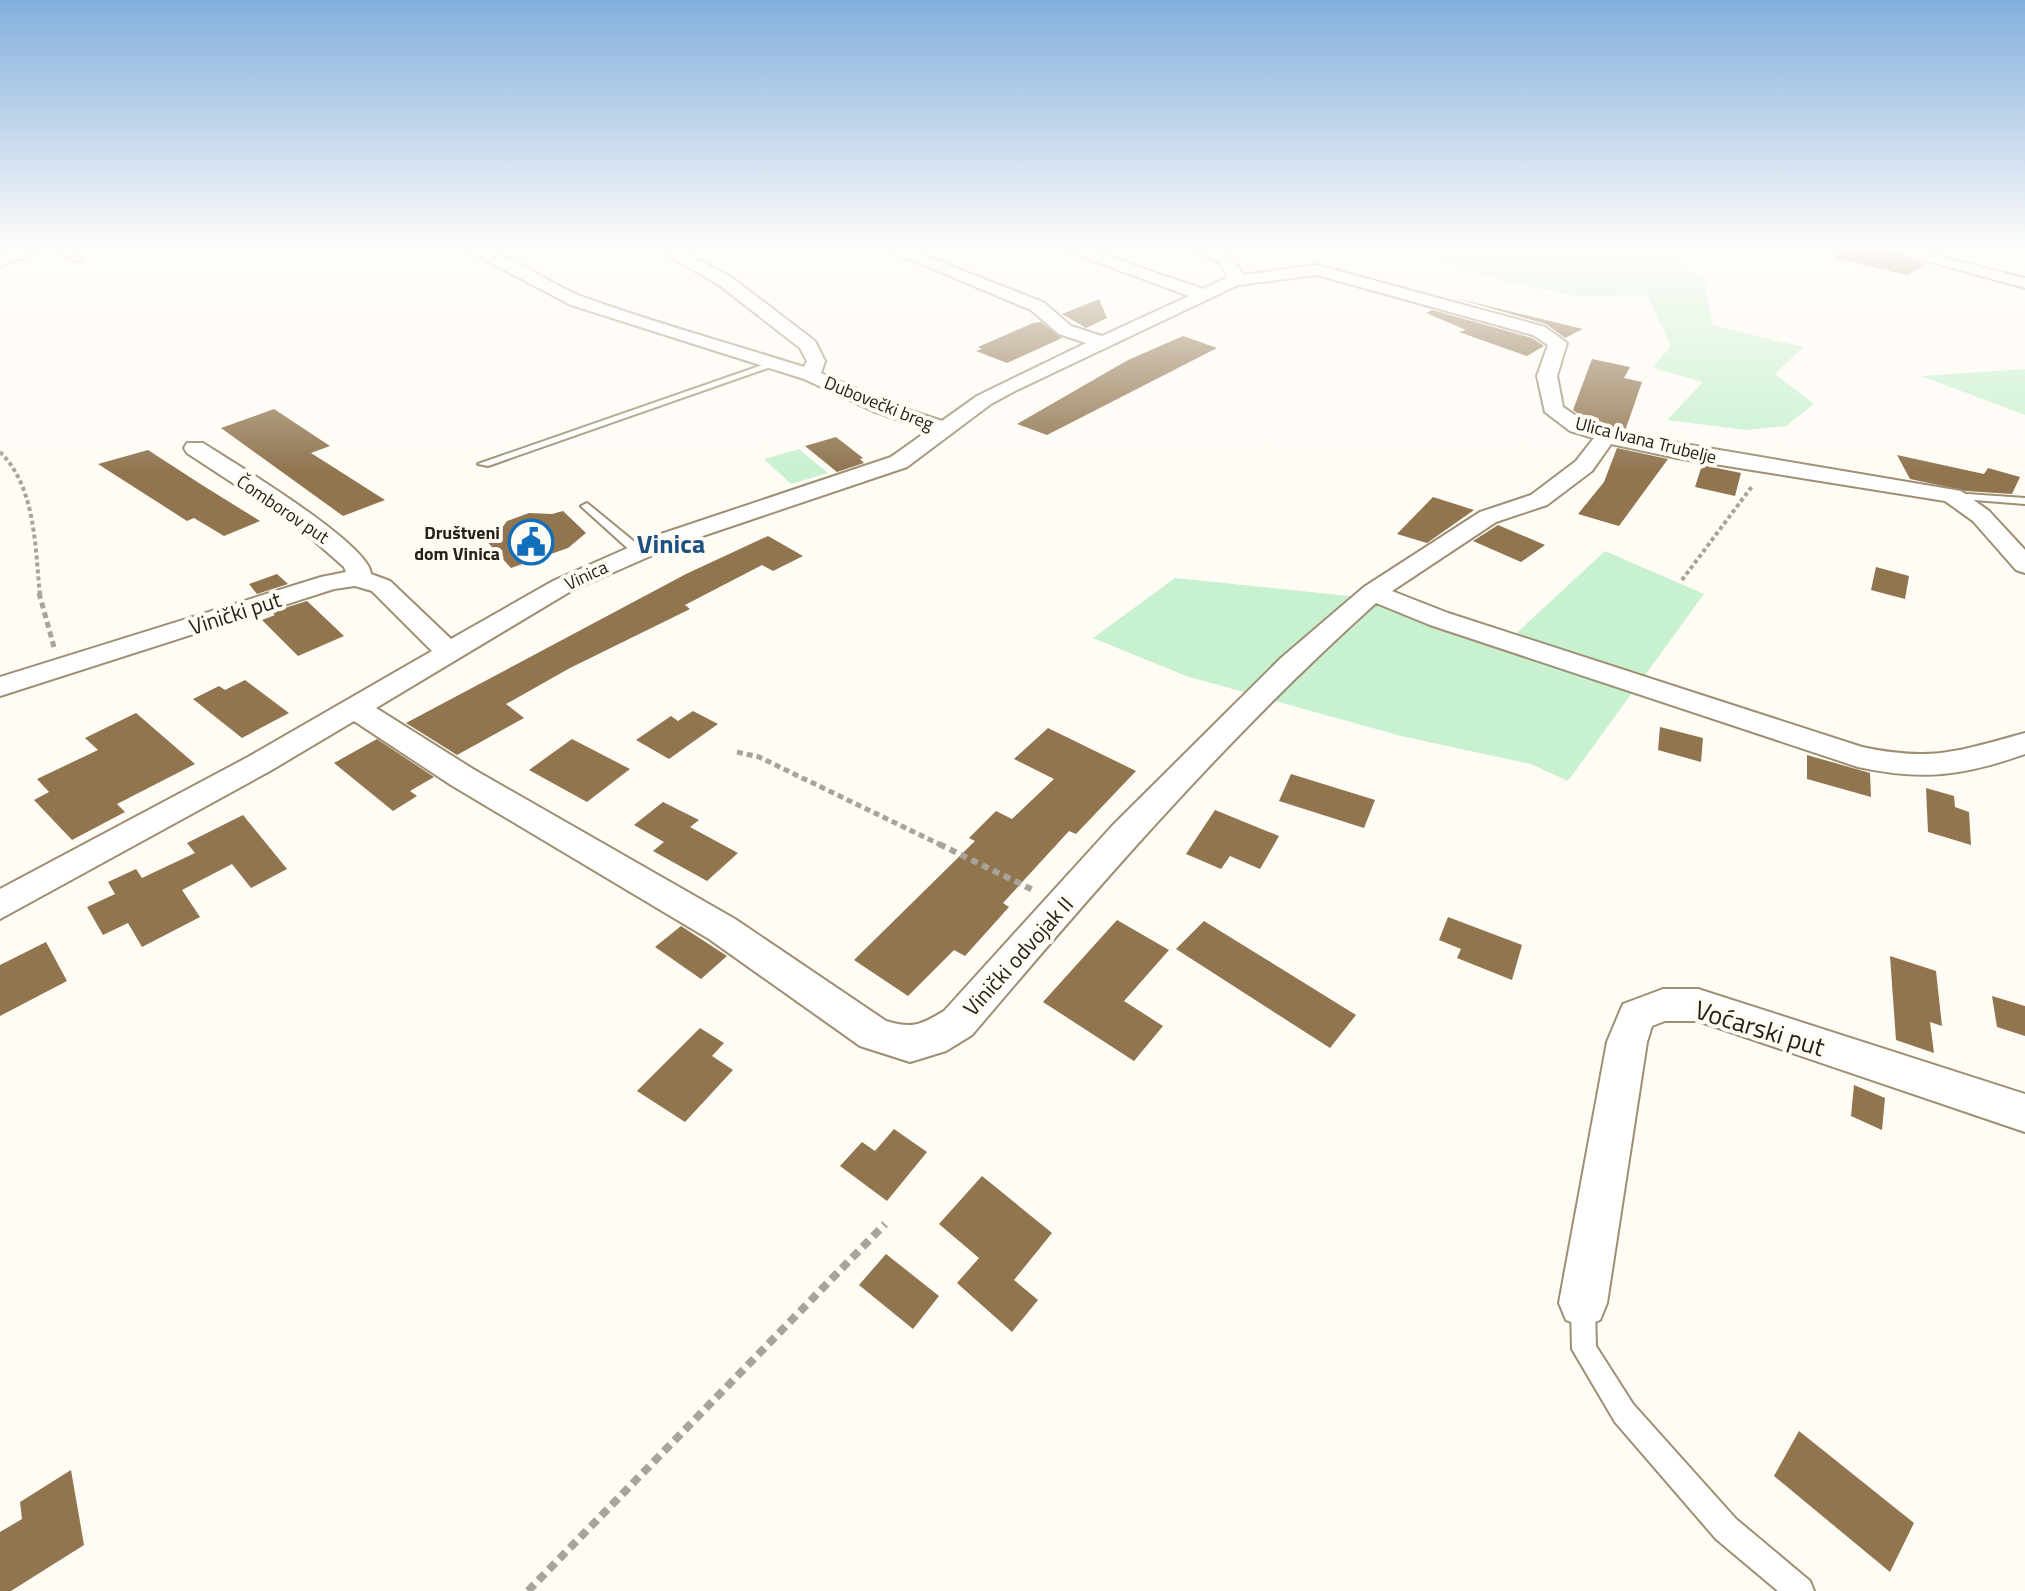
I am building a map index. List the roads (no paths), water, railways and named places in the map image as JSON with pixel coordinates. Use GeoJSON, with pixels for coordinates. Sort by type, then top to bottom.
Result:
{"type":"FeatureCollection","features":[{"type":"Feature","properties":{"kind":"street","name":"Dubovečki breg"},"geometry":{"type":"LineString","coordinates":[[646,322],[811,375],[880,407],[947,429]]}},
{"type":"Feature","properties":{"kind":"street","name":"Dubovečki breg"},"geometry":{"type":"LineString","coordinates":[[778,322],[808,345],[816,361],[811,375]]}},
{"type":"Feature","properties":{"kind":"street"},"geometry":{"type":"LineString","coordinates":[[1056,322],[1065,330],[1104,343]]}},
{"type":"Feature","properties":{"kind":"street","name":"Vinica"},"geometry":{"type":"LineString","coordinates":[[0,905],[355,708],[562,586],[638,551],[742,514],[877,472],[920,451],[996,394],[1149,322]]}},
{"type":"Feature","properties":{"kind":"street","name":"Ulica Ivana Trubelje"},"geometry":{"type":"LineString","coordinates":[[1503,322],[1549,335],[1558,347],[1546,375],[1552,407],[1558,416],[1570,423],[1607,435],[1762,466],[1953,496],[1981,516],[2025,565]]}},
{"type":"Feature","properties":{"kind":"street","name":"Vinički odvojak II"},"geometry":{"type":"LineString","coordinates":[[355,708],[462,777],[722,929],[874,1034],[910,1045],[932,1039],[958,1023],[1125,833],[1247,707],[1373,592],[1488,517],[1539,500],[1584,466],[1607,435]]}},
{"type":"Feature","properties":{"kind":"street","name":"Čomborov put"},"geometry":{"type":"LineString","coordinates":[[195,448],[302,518],[354,562],[359,570],[357,578]]}},
{"type":"Feature","properties":{"kind":"street"},"geometry":{"type":"LineString","coordinates":[[357,578],[381,586],[448,651]]}},
{"type":"Feature","properties":{"kind":"street","name":"Vinički put"},"geometry":{"type":"LineString","coordinates":[[0,687],[330,582],[357,578]]}},
{"type":"Feature","properties":{"kind":"street"},"geometry":{"type":"LineString","coordinates":[[1373,592],[1439,619],[1870,760],[1905,768],[1934,769],[1966,763],[2025,743]]}},
{"type":"Feature","properties":{"kind":"street","name":"Voćarski put"},"geometry":{"type":"LineString","coordinates":[[1583,1303],[1627,1042],[1637,1015],[1663,1005],[1698,1005],[2025,1113]]}},
{"type":"Feature","properties":{"kind":"lane"},"geometry":{"type":"LineString","coordinates":[[484,464],[777,363]]}},
{"type":"Feature","properties":{"kind":"lane"},"geometry":{"type":"LineString","coordinates":[[1953,496],[2025,501]]}},
{"type":"Feature","properties":{"kind":"lane"},"geometry":{"type":"LineString","coordinates":[[587,506],[638,551]]}},
{"type":"Feature","properties":{"kind":"lane"},"geometry":{"type":"LineString","coordinates":[[1583,1303],[1584,1349],[1624,1413],[1726,1529],[1800,1591]]}},
{"type":"Feature","properties":{"kind":"place","name":"Društveni dom Vinica"},"geometry":{"type":"Point","coordinates":[531,542]}},
{"type":"Feature","properties":{"kind":"district","name":"Vinica"},"geometry":{"type":"Point","coordinates":[671,543]}}]}
